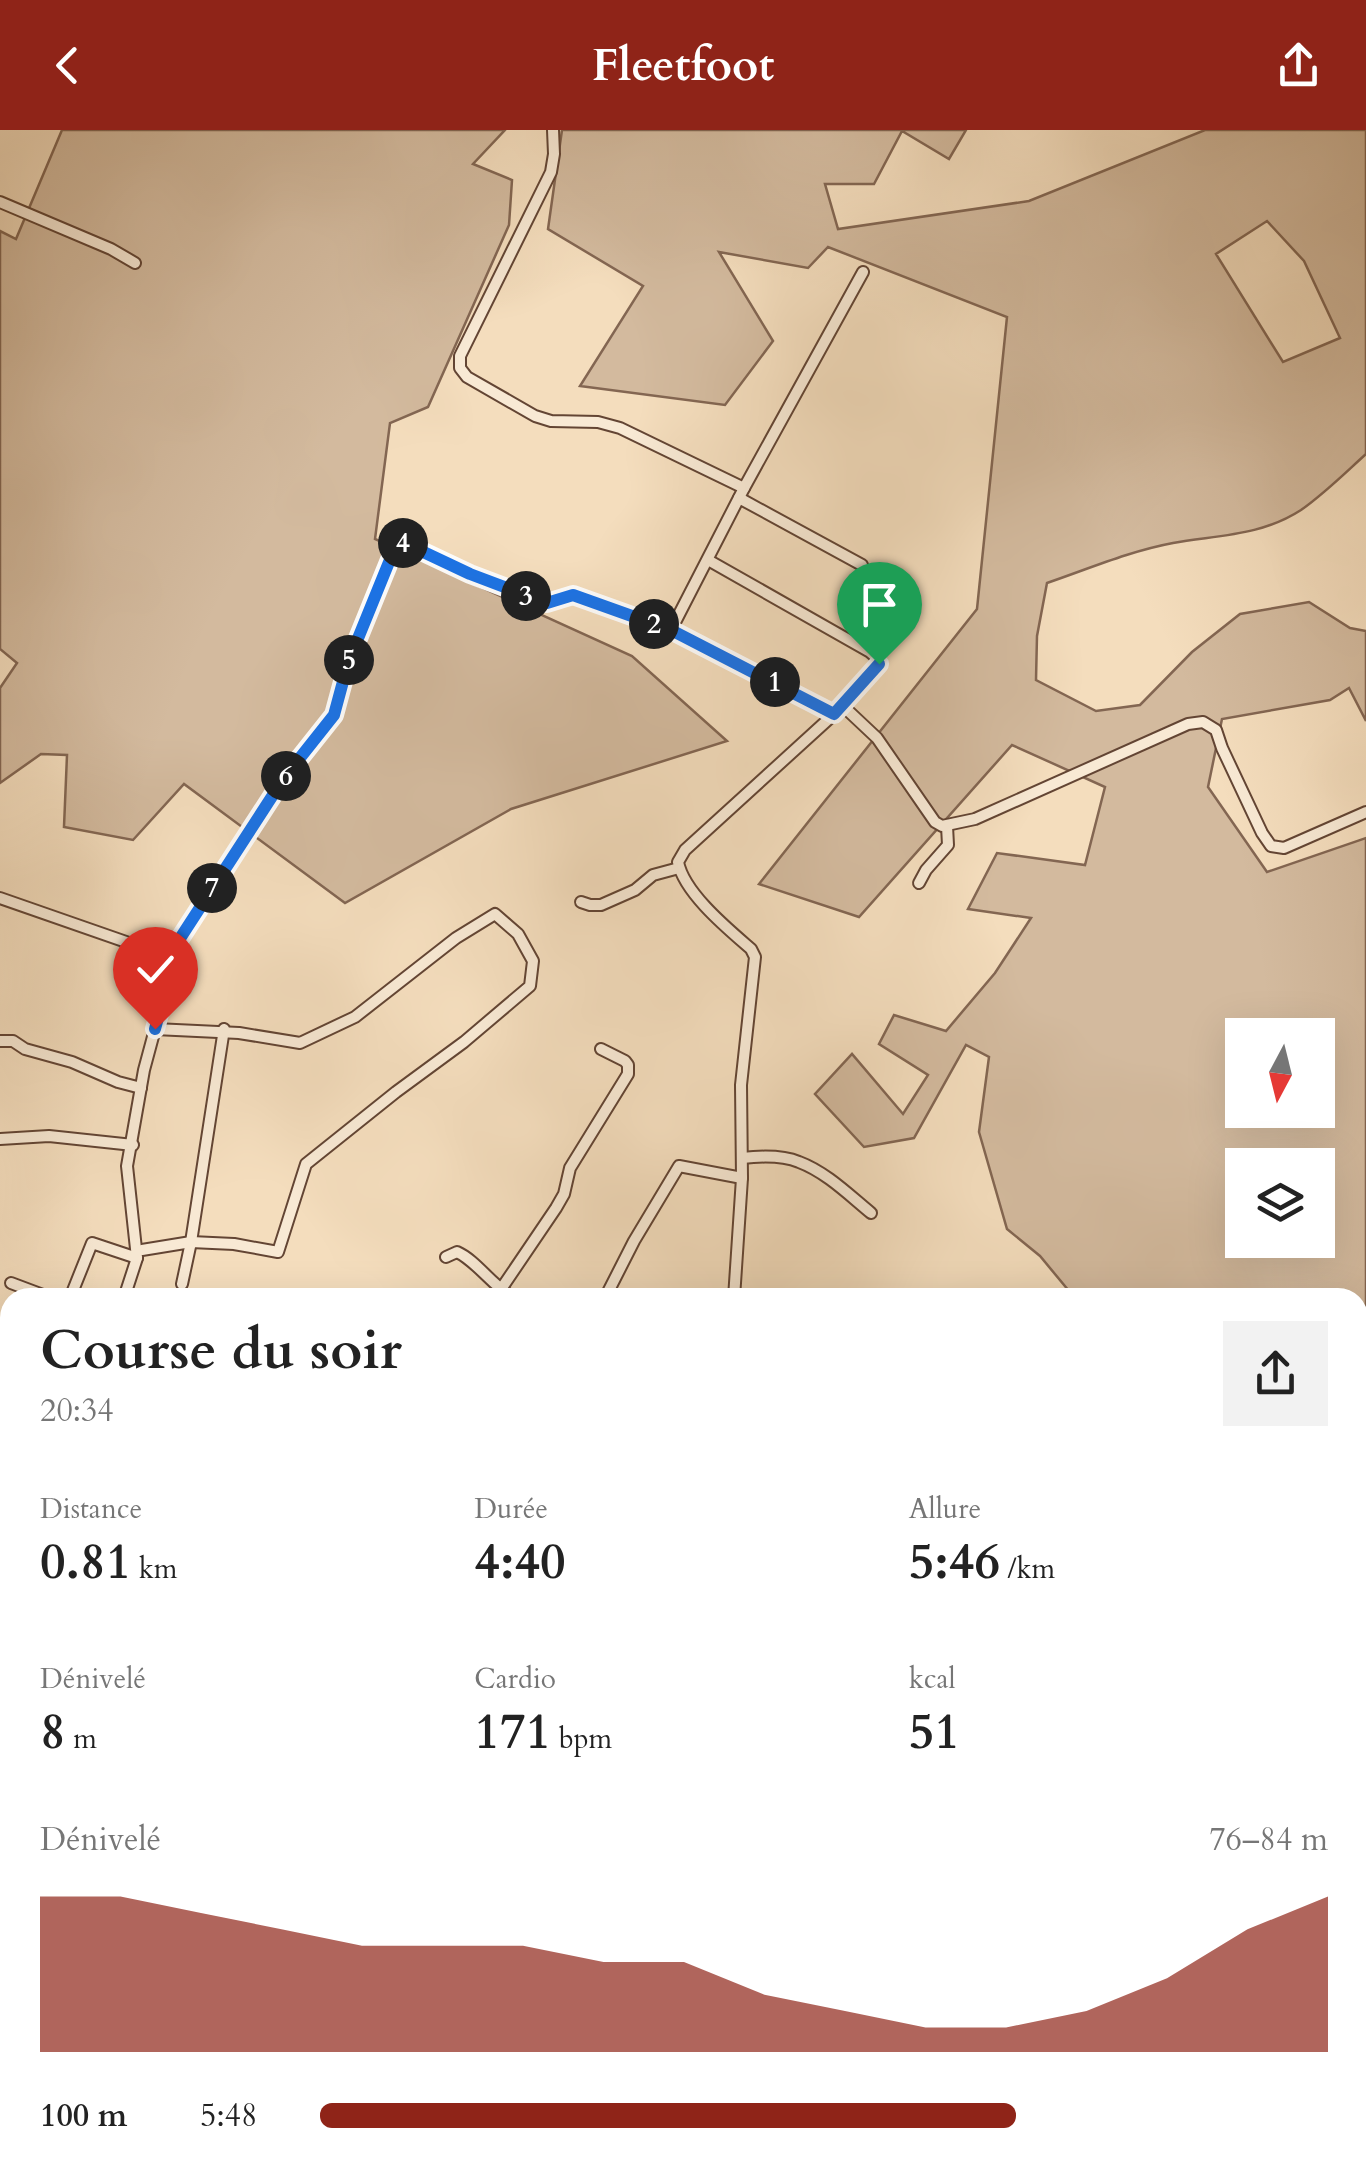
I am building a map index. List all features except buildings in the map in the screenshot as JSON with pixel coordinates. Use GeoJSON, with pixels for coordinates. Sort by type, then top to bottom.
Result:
{"type":"FeatureCollection","features":[{"type":"Feature","properties":{"kind":"street"},"geometry":{"type":"LineString","coordinates":[[552,130],[551,172],[460,356],[460,368],[467,377],[535,416],[551,422],[598,422],[620,428],[742,493],[862,565]]}},
{"type":"Feature","properties":{"kind":"street"},"geometry":{"type":"LineString","coordinates":[[0,202],[135,263]]}},
{"type":"Feature","properties":{"kind":"street"},"geometry":{"type":"LineString","coordinates":[[671,630],[863,272]]}},
{"type":"Feature","properties":{"kind":"street"},"geometry":{"type":"LineString","coordinates":[[127,1288],[139,1254],[128,1166],[141,1088],[179,940],[284,778],[334,715],[348,663],[398,540],[470,574],[547,603],[573,595],[671,630],[838,710],[877,738],[936,822],[947,826],[974,820],[1188,724],[1203,722],[1216,730],[1271,846],[1284,848],[1366,812]]}},
{"type":"Feature","properties":{"kind":"street"},"geometry":{"type":"LineString","coordinates":[[708,560],[878,659],[879,664],[838,710],[685,850],[678,862],[682,876],[710,910],[754,953],[741,1085],[742,1178],[735,1288]]}},
{"type":"Feature","properties":{"kind":"street"},"geometry":{"type":"LineString","coordinates":[[918,883],[948,845],[947,826]]}},
{"type":"Feature","properties":{"kind":"street"},"geometry":{"type":"LineString","coordinates":[[581,902],[601,906],[636,890],[653,875],[679,868]]}},
{"type":"Feature","properties":{"kind":"street"},"geometry":{"type":"LineString","coordinates":[[0,898],[174,959]]}},
{"type":"Feature","properties":{"kind":"street"},"geometry":{"type":"LineString","coordinates":[[74,1288],[92,1242],[139,1254],[191,1242],[278,1252],[306,1164],[530,986],[534,961],[518,934],[495,914],[456,938],[355,1018],[300,1044],[224,1031],[155,1029]]}},
{"type":"Feature","properties":{"kind":"street"},"geometry":{"type":"LineString","coordinates":[[182,1284],[224,1031]]}},
{"type":"Feature","properties":{"kind":"street"},"geometry":{"type":"LineString","coordinates":[[0,1041],[13,1041],[25,1049],[141,1088]]}},
{"type":"Feature","properties":{"kind":"street"},"geometry":{"type":"LineString","coordinates":[[501,1288],[556,1208],[570,1168],[628,1074],[626,1061],[601,1049]]}},
{"type":"Feature","properties":{"kind":"street"},"geometry":{"type":"LineString","coordinates":[[0,1139],[49,1136],[132,1145]]}},
{"type":"Feature","properties":{"kind":"street"},"geometry":{"type":"LineString","coordinates":[[742,1158],[796,1160],[871,1213]]}},
{"type":"Feature","properties":{"kind":"street"},"geometry":{"type":"LineString","coordinates":[[610,1288],[679,1166],[742,1178]]}},
{"type":"Feature","properties":{"kind":"street"},"geometry":{"type":"LineString","coordinates":[[446,1257],[457,1252],[465,1255],[492,1288]]}},
{"type":"Feature","properties":{"kind":"street"},"geometry":{"type":"LineString","coordinates":[[11,1283],[24,1288]]}},
{"type":"Feature","properties":{"kind":"shaded area"},"geometry":{"type":"Polygon","coordinates":[[[62,130],[505,130],[473,164],[512,180],[509,225],[428,407],[390,423],[375,539],[632,656],[727,741],[511,809],[345,903],[184,784],[133,840],[64,827],[67,755],[41,754],[0,783],[0,688],[17,663],[0,649],[0,231],[16,239],[62,130]]]}},
{"type":"Feature","properties":{"kind":"shaded area"},"geometry":{"type":"Polygon","coordinates":[[[562,130],[966,130],[949,159],[902,131],[874,184],[825,184],[838,229],[1029,201],[1205,130],[1366,130],[1366,454],[1310,504],[1286,519],[1239,533],[1157,546],[1047,583],[1037,636],[1036,680],[1096,711],[1140,705],[1192,652],[1240,614],[1309,602],[1350,628],[1366,631],[1366,721],[1349,688],[1330,700],[1222,719],[1208,787],[1267,872],[1366,838],[1366,1288],[1067,1288],[1040,1256],[1007,1229],[979,1132],[989,1057],[966,1045],[914,1138],[864,1147],[815,1094],[852,1054],[903,1114],[928,1075],[879,1044],[894,1015],[946,1031],[995,973],[1031,918],[968,909],[997,853],[1085,865],[1105,787],[1012,745],[859,917],[759,884],[977,609],[1007,317],[828,247],[808,268],[719,252],[773,341],[725,405],[580,386],[643,286],[548,229],[562,130]],[[1267,221],[1216,254],[1283,362],[1340,338],[1304,261],[1267,221]]]}},
{"type":"Feature","properties":{"kind":"route"},"geometry":{"type":"LineString","coordinates":[[155,1029],[179,940],[284,778],[334,715],[348,663],[398,540],[470,574],[547,603],[573,595],[671,630],[834,714],[879,664]]}}]}
